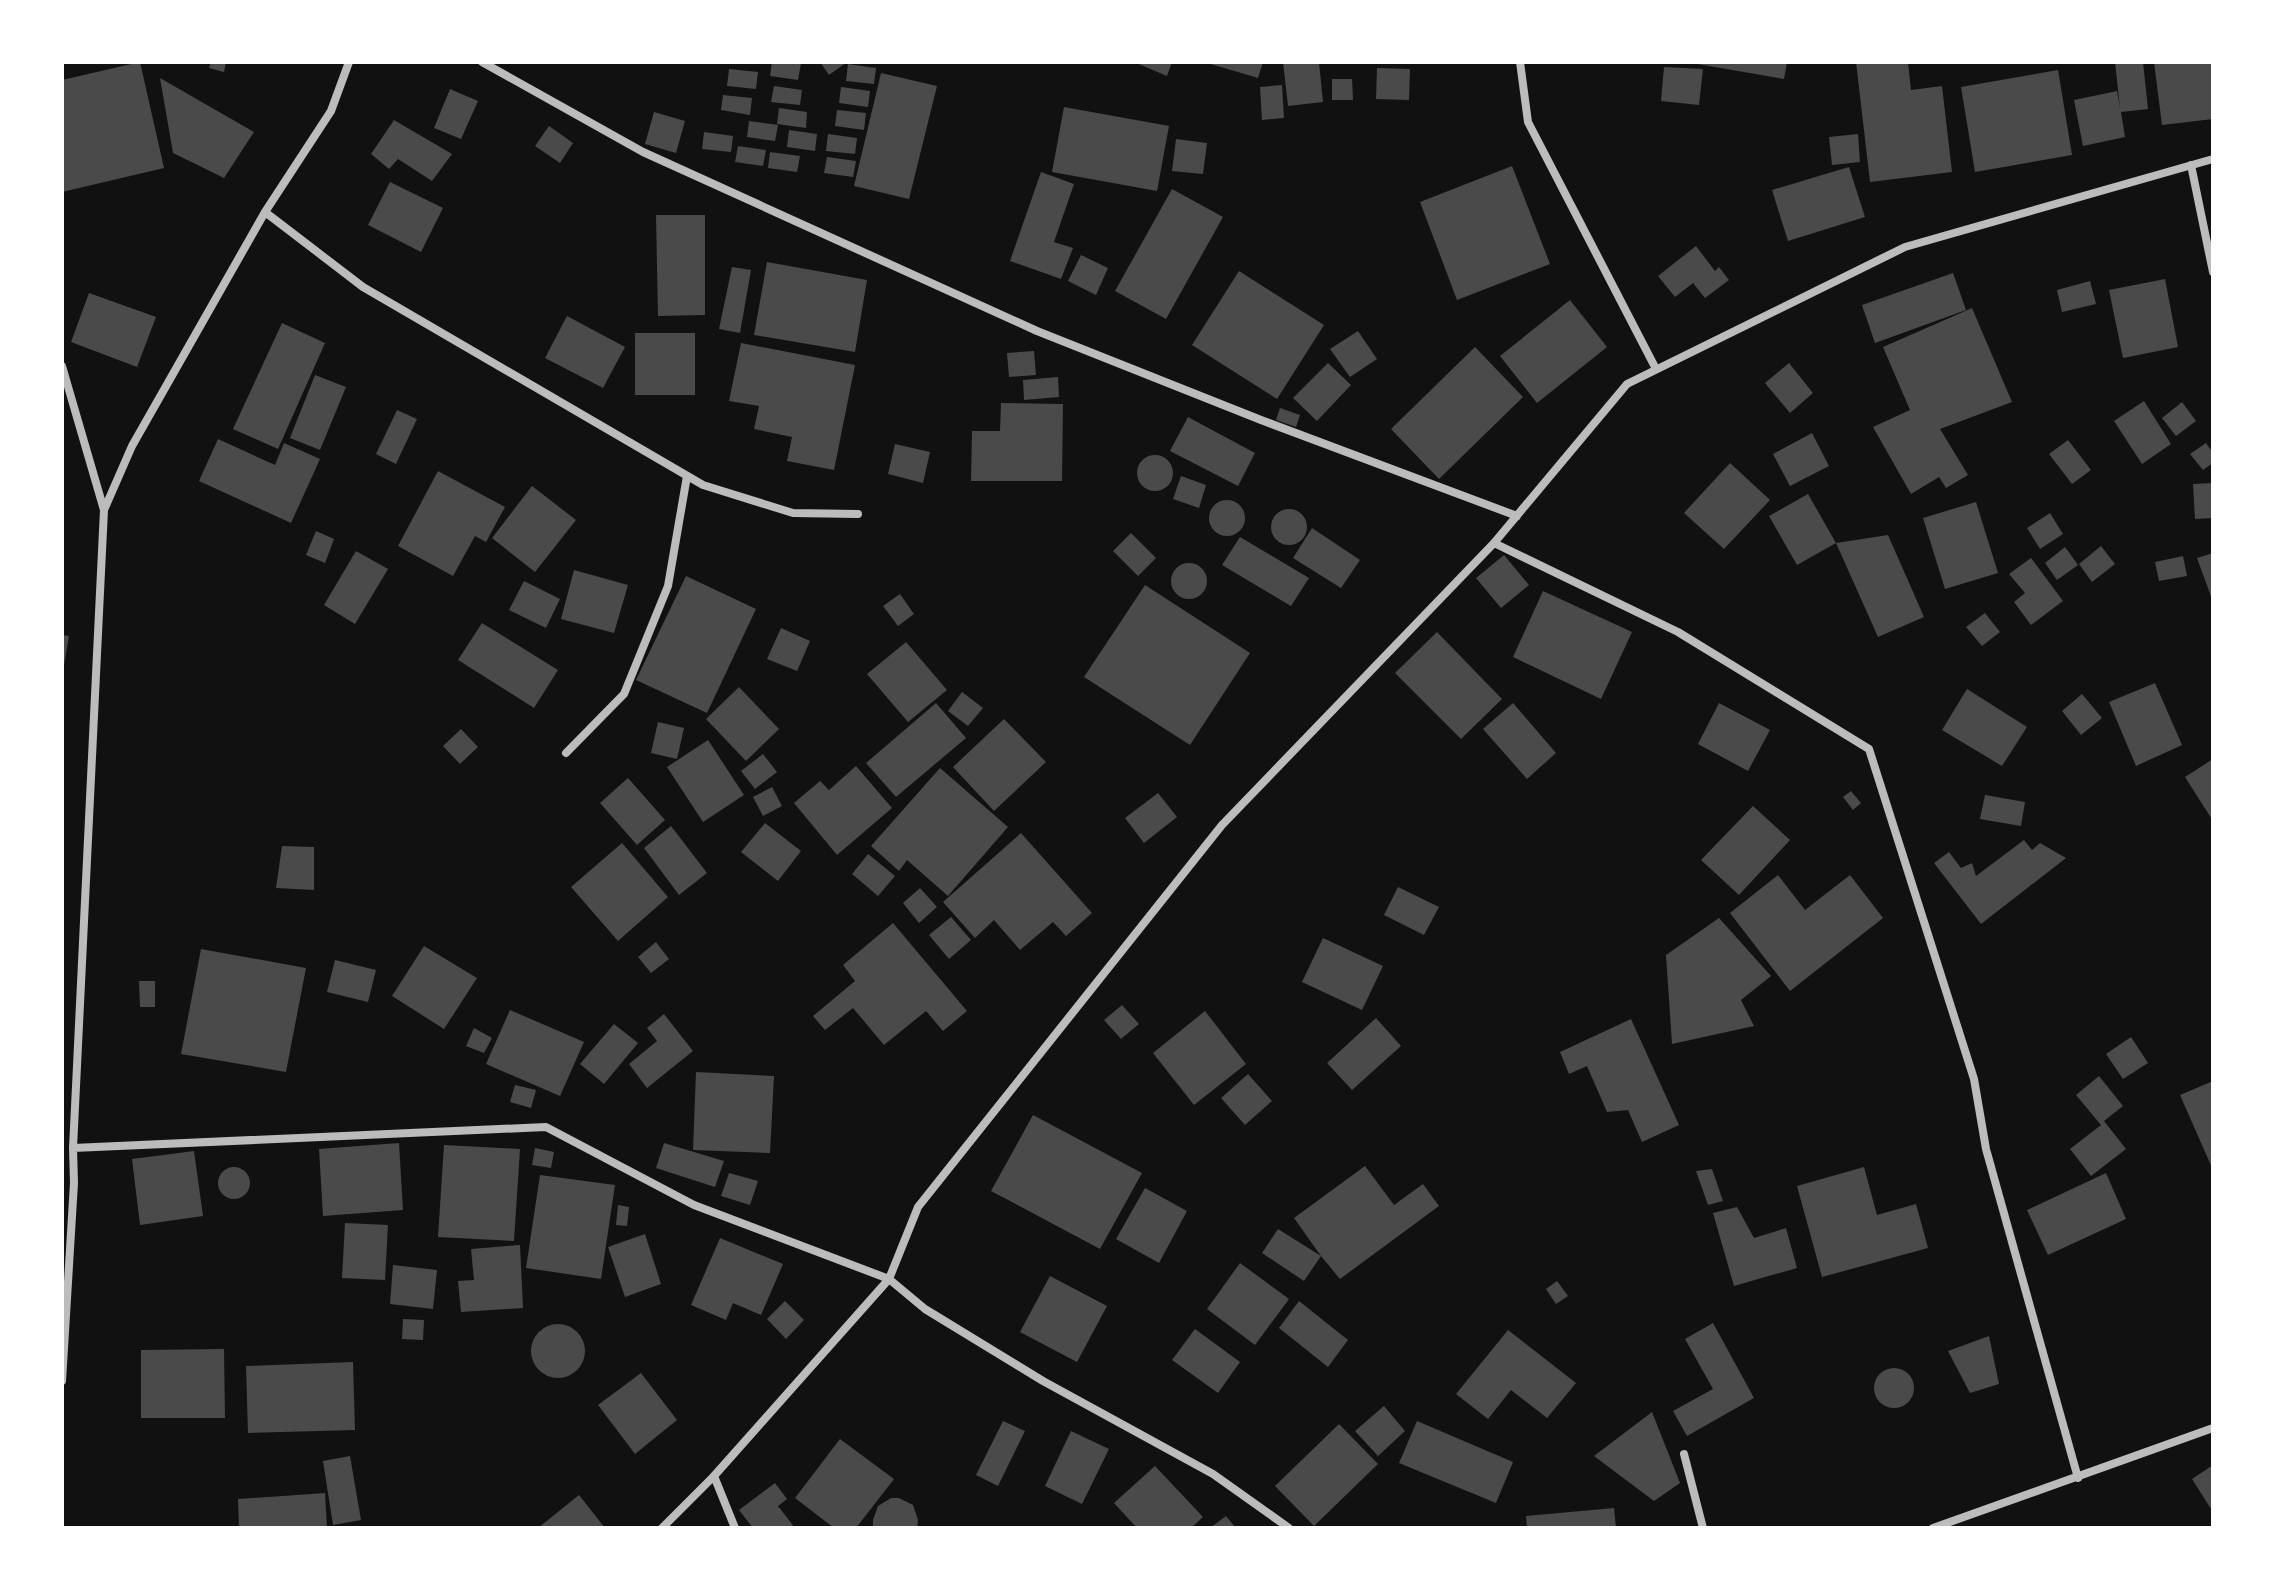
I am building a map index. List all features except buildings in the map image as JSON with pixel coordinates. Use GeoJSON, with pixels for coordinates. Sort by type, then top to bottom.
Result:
{"type":"FeatureCollection","features":[{"type":"Feature","properties":{"kind":"street"},"geometry":{"type":"LineString","coordinates":[[104,510],[132,446],[265,212],[331,111],[349,62]]}},
{"type":"Feature","properties":{"kind":"street"},"geometry":{"type":"LineString","coordinates":[[482,62],[643,152],[1037,331],[1261,420],[1517,516]]}},
{"type":"Feature","properties":{"kind":"street"},"geometry":{"type":"LineString","coordinates":[[1520,62],[1528,122],[1656,369]]}},
{"type":"Feature","properties":{"kind":"street"},"geometry":{"type":"LineString","coordinates":[[662,1528],[714,1476],[889,1279],[918,1207],[1222,825],[1494,543],[1627,384],[1905,247],[2213,159]]}},
{"type":"Feature","properties":{"kind":"street"},"geometry":{"type":"LineString","coordinates":[[2191,165],[2213,272]]}},
{"type":"Feature","properties":{"kind":"street"},"geometry":{"type":"LineString","coordinates":[[265,212],[363,287],[703,485],[793,513],[858,514]]}},
{"type":"Feature","properties":{"kind":"street"},"geometry":{"type":"LineString","coordinates":[[62,366],[104,510],[73,1148],[74,1183],[62,1381]]}},
{"type":"Feature","properties":{"kind":"street"},"geometry":{"type":"LineString","coordinates":[[62,401],[72,400]]}},
{"type":"Feature","properties":{"kind":"street"},"geometry":{"type":"LineString","coordinates":[[566,753],[624,694],[668,586],[687,476]]}},
{"type":"Feature","properties":{"kind":"street"},"geometry":{"type":"LineString","coordinates":[[1494,543],[1678,632],[1869,749],[1974,1079],[1986,1149],[2078,1478]]}},
{"type":"Feature","properties":{"kind":"street"},"geometry":{"type":"LineString","coordinates":[[73,1148],[546,1127],[694,1205],[889,1279],[925,1309],[1043,1381],[1213,1474],[1289,1528]]}},
{"type":"Feature","properties":{"kind":"street"},"geometry":{"type":"LineString","coordinates":[[1933,1528],[2213,1428]]}},
{"type":"Feature","properties":{"kind":"street"},"geometry":{"type":"LineString","coordinates":[[1684,1454],[1703,1528]]}},
{"type":"Feature","properties":{"kind":"street"},"geometry":{"type":"LineString","coordinates":[[714,1476],[735,1528]]}}]}
